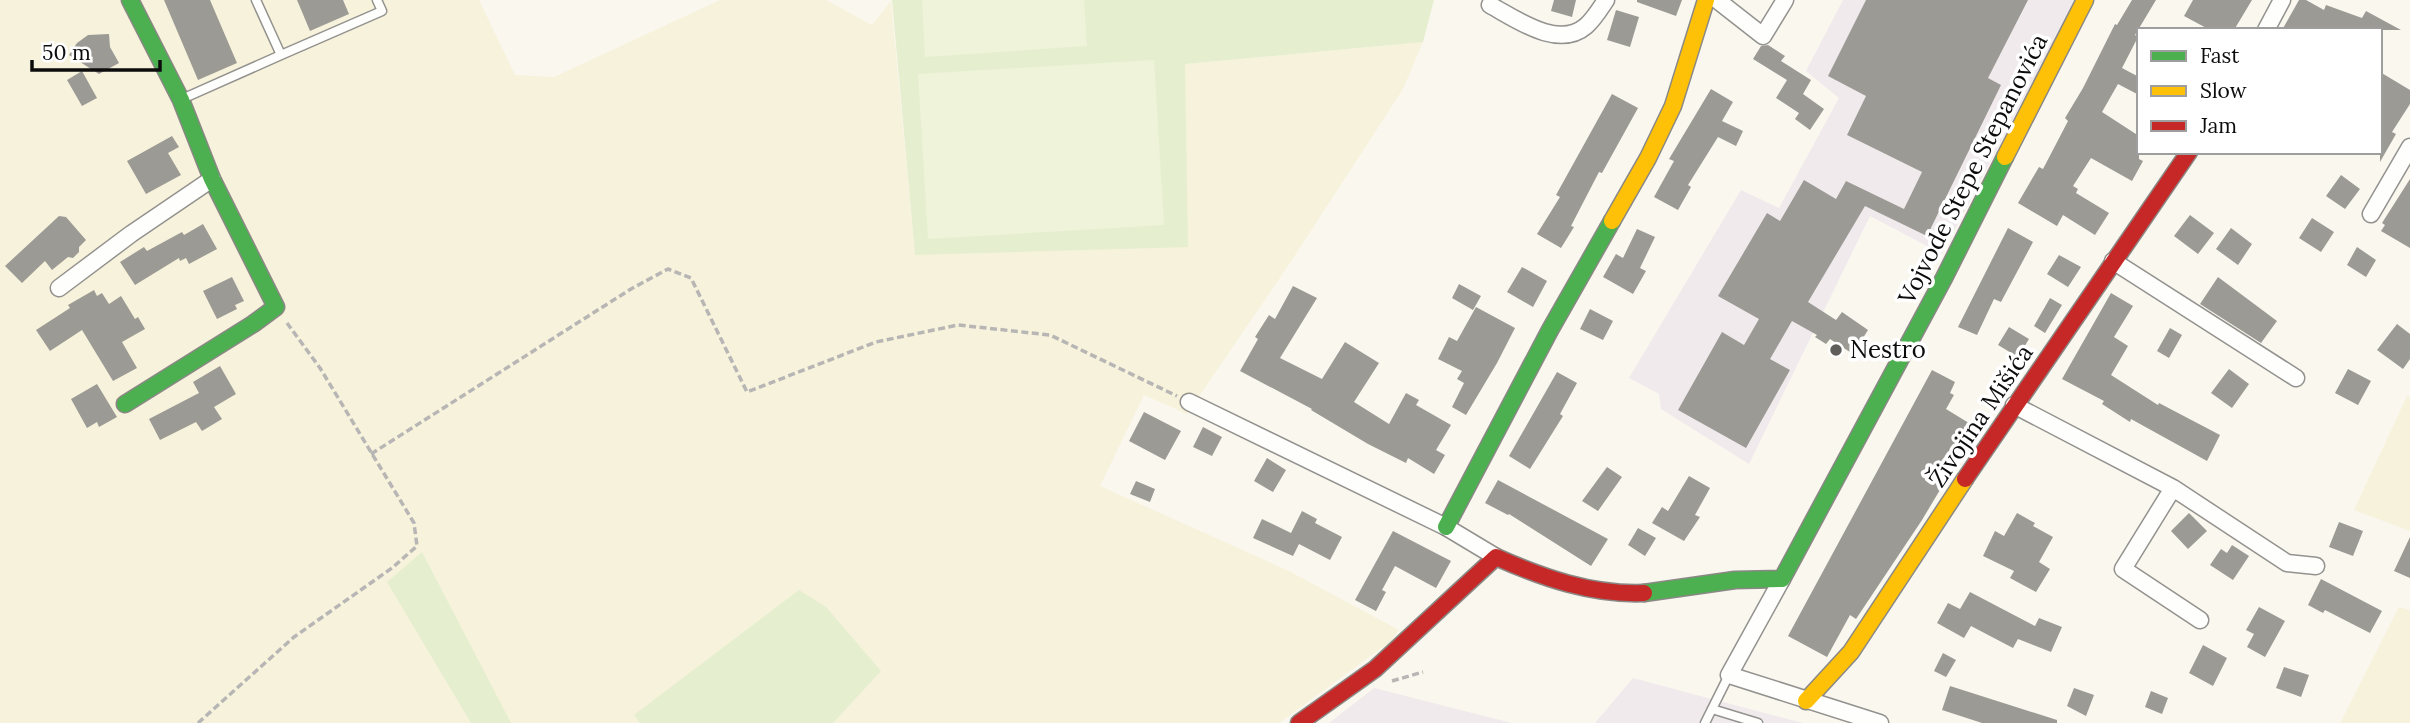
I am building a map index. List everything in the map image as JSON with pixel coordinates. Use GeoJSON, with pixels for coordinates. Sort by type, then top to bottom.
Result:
{"type":"FeatureCollection","features":[{"type":"Feature","properties":{"kind":"street"},"geometry":{"type":"LineString","coordinates":[[125,404],[253,324],[275,307],[212,178],[181,100],[130,0]]}},
{"type":"Feature","properties":{"kind":"street"},"geometry":{"type":"LineString","coordinates":[[1490,5],[1539,31],[1565,36],[1586,26],[1606,0]]}},
{"type":"Feature","properties":{"kind":"street"},"geometry":{"type":"LineString","coordinates":[[1446,527],[1550,331],[1648,158],[1673,106],[1706,0]]}},
{"type":"Feature","properties":{"kind":"street"},"geometry":{"type":"LineString","coordinates":[[1717,0],[1763,36],[1785,0]]}},
{"type":"Feature","properties":{"kind":"street","name":"Vojvode Stepe Stepanovića"},"geometry":{"type":"LineString","coordinates":[[1782,579],[1944,278],[2085,0]]}},
{"type":"Feature","properties":{"kind":"street"},"geometry":{"type":"LineString","coordinates":[[2267,28],[2282,0]]}},
{"type":"Feature","properties":{"kind":"street"},"geometry":{"type":"LineString","coordinates":[[2371,214],[2410,147]]}},
{"type":"Feature","properties":{"kind":"street","name":"Živojina Mišića"},"geometry":{"type":"LineString","coordinates":[[1806,701],[1850,652],[2014,405],[2188,154]]}},
{"type":"Feature","properties":{"kind":"street"},"geometry":{"type":"LineString","coordinates":[[59,288],[212,178]]}},
{"type":"Feature","properties":{"kind":"street"},"geometry":{"type":"LineString","coordinates":[[2113,261],[2296,378]]}},
{"type":"Feature","properties":{"kind":"street"},"geometry":{"type":"LineString","coordinates":[[1189,402],[1446,527],[1496,557],[1538,576],[1614,594],[1644,593],[1735,580],[1782,579]]}},
{"type":"Feature","properties":{"kind":"street"},"geometry":{"type":"LineString","coordinates":[[2014,405],[2173,488],[2287,563],[2316,566]]}},
{"type":"Feature","properties":{"kind":"street"},"geometry":{"type":"LineString","coordinates":[[2173,488],[2123,569],[2200,620]]}},
{"type":"Feature","properties":{"kind":"street"},"geometry":{"type":"LineString","coordinates":[[1299,723],[1375,669],[1496,557]]}},
{"type":"Feature","properties":{"kind":"street"},"geometry":{"type":"LineString","coordinates":[[1782,579],[1728,675],[1880,723]]}},
{"type":"Feature","properties":{"kind":"lane"},"geometry":{"type":"LineString","coordinates":[[257,0],[281,55]]}},
{"type":"Feature","properties":{"kind":"lane"},"geometry":{"type":"LineString","coordinates":[[181,100],[382,11],[377,0]]}},
{"type":"Feature","properties":{"kind":"lane"},"geometry":{"type":"LineString","coordinates":[[1705,723],[1728,675]]}},
{"type":"Feature","properties":{"kind":"lane"},"geometry":{"type":"LineString","coordinates":[[1712,709],[1758,723]]}},
{"type":"Feature","properties":{"kind":"path"},"geometry":{"type":"LineString","coordinates":[[371,454],[631,289],[668,270],[691,278],[747,392],[876,342],[958,325],[1050,335],[1189,402]]}},
{"type":"Feature","properties":{"kind":"path"},"geometry":{"type":"LineString","coordinates":[[198,723],[294,637],[392,568],[417,546],[414,523],[320,368],[275,307]]}},
{"type":"Feature","properties":{"kind":"shaded area"},"geometry":{"type":"Polygon","coordinates":[[[0,0],[479,0],[515,75],[554,77],[720,0],[826,0],[872,25],[891,1],[915,255],[1185,64],[1423,42],[1403,89],[1290,263],[1187,414],[1144,395],[1100,486],[1289,571],[1399,630],[1390,642],[1279,723],[0,723],[0,0]]]}},
{"type":"Feature","properties":{"kind":"shaded area"},"geometry":{"type":"Polygon","coordinates":[[[1843,0],[2076,0],[1942,254],[1870,216],[1749,464],[1661,409],[1659,394],[1629,378],[1741,190],[1779,208],[1839,98],[1806,71],[1843,0]]]}},
{"type":"Feature","properties":{"kind":"shaded area"},"geometry":{"type":"Polygon","coordinates":[[[2407,396],[2410,397],[2410,531],[2354,510],[2407,396]]]}},
{"type":"Feature","properties":{"kind":"shaded area"},"geometry":{"type":"Polygon","coordinates":[[[2399,607],[2410,610],[2410,723],[2340,723],[2399,607]]]}},
{"type":"Feature","properties":{"kind":"shaded area"},"geometry":{"type":"Polygon","coordinates":[[[1633,678],[1704,697],[1803,723],[1595,723],[1633,678]]]}},
{"type":"Feature","properties":{"kind":"shaded area"},"geometry":{"type":"Polygon","coordinates":[[[1374,688],[1512,723],[1329,723],[1374,688]]]}},
{"type":"Feature","properties":{"kind":"green space"},"geometry":{"type":"Polygon","coordinates":[[[892,0],[1434,0],[1423,42],[1185,64],[1188,247],[915,255],[892,0]]]}},
{"type":"Feature","properties":{"kind":"green space"},"geometry":{"type":"Polygon","coordinates":[[[922,0],[1084,0],[1087,46],[925,57],[922,0]]]}},
{"type":"Feature","properties":{"kind":"green space"},"geometry":{"type":"Polygon","coordinates":[[[1154,60],[1164,225],[928,239],[918,74],[1154,60]]]}},
{"type":"Feature","properties":{"kind":"green space"},"geometry":{"type":"Polygon","coordinates":[[[422,552],[511,723],[471,723],[387,582],[422,552]]]}},
{"type":"Feature","properties":{"kind":"green space"},"geometry":{"type":"Polygon","coordinates":[[[799,590],[826,607],[881,671],[833,723],[640,723],[634,715],[799,590]]]}},
{"type":"Feature","properties":{"kind":"building"},"geometry":{"type":"Polygon","coordinates":[[[164,0],[210,0],[237,63],[198,80],[164,0]]]}},
{"type":"Feature","properties":{"kind":"building"},"geometry":{"type":"Polygon","coordinates":[[[297,0],[343,0],[349,14],[310,31],[297,0]]]}},
{"type":"Feature","properties":{"kind":"building"},"geometry":{"type":"Polygon","coordinates":[[[1554,0],[1576,0],[1572,17],[1551,11],[1554,0]]]}},
{"type":"Feature","properties":{"kind":"building"},"geometry":{"type":"Polygon","coordinates":[[[1637,0],[1682,0],[1676,16],[1637,0]]]}},
{"type":"Feature","properties":{"kind":"building"},"geometry":{"type":"Polygon","coordinates":[[[1866,0],[2028,0],[1988,78],[2001,85],[1927,236],[1865,206],[1808,302],[1836,320],[1842,312],[1868,330],[1853,354],[1830,339],[1826,344],[1815,337],[1817,335],[1792,321],[1770,359],[1790,370],[1746,448],[1678,410],[1722,332],[1744,345],[1759,319],[1718,296],[1767,213],[1780,221],[1804,180],[1836,199],[1846,181],[1904,209],[1922,172],[1847,135],[1866,96],[1828,76],[1866,0]]]}},
{"type":"Feature","properties":{"kind":"building"},"geometry":{"type":"Polygon","coordinates":[[[2132,0],[2156,0],[2137,28],[2137,39],[2122,68],[2137,76],[2137,94],[2118,84],[2102,112],[2137,135],[2137,154],[2143,161],[2132,181],[2091,158],[2073,186],[2078,189],[2076,193],[2109,213],[2095,235],[2063,215],[2057,226],[2018,203],[2039,167],[2043,169],[2068,121],[2065,118],[2115,24],[2117,25],[2132,0]]]}},
{"type":"Feature","properties":{"kind":"building"},"geometry":{"type":"Polygon","coordinates":[[[2193,0],[2252,0],[2235,28],[2206,28],[2184,16],[2193,0]]]}},
{"type":"Feature","properties":{"kind":"building"},"geometry":{"type":"Polygon","coordinates":[[[2299,0],[2306,0],[2324,10],[2326,5],[2362,18],[2366,11],[2401,30],[2382,28],[2283,28],[2299,0]]]}},
{"type":"Feature","properties":{"kind":"building"},"geometry":{"type":"Polygon","coordinates":[[[1616,10],[1639,17],[1630,47],[1607,40],[1616,10]]]}},
{"type":"Feature","properties":{"kind":"building"},"geometry":{"type":"Polygon","coordinates":[[[109,34],[110,47],[119,63],[99,74],[69,55],[77,43],[88,35],[109,34]]]}},
{"type":"Feature","properties":{"kind":"building"},"geometry":{"type":"Polygon","coordinates":[[[1768,45],[1785,56],[1781,61],[1811,80],[1803,94],[1824,109],[1810,130],[1795,119],[1799,113],[1776,98],[1787,80],[1753,59],[1761,46],[1768,45]]]}},
{"type":"Feature","properties":{"kind":"building"},"geometry":{"type":"Polygon","coordinates":[[[82,71],[97,98],[82,106],[67,80],[82,71]]]}},
{"type":"Feature","properties":{"kind":"building"},"geometry":{"type":"Polygon","coordinates":[[[2382,73],[2410,90],[2410,104],[2392,132],[2396,134],[2380,162],[2382,73]]]}},
{"type":"Feature","properties":{"kind":"building"},"geometry":{"type":"Polygon","coordinates":[[[1711,89],[1733,102],[1722,121],[1743,131],[1736,146],[1718,137],[1688,185],[1691,187],[1678,210],[1654,197],[1674,161],[1669,159],[1711,89]]]}},
{"type":"Feature","properties":{"kind":"building"},"geometry":{"type":"Polygon","coordinates":[[[1612,94],[1638,108],[1602,173],[1599,172],[1571,226],[1574,227],[1561,248],[1537,234],[1560,197],[1556,195],[1612,94]]]}},
{"type":"Feature","properties":{"kind":"building"},"geometry":{"type":"Polygon","coordinates":[[[172,136],[179,147],[168,153],[181,175],[146,194],[127,161],[172,136]]]}},
{"type":"Feature","properties":{"kind":"building"},"geometry":{"type":"Polygon","coordinates":[[[2341,175],[2360,189],[2345,209],[2326,196],[2341,175]]]}},
{"type":"Feature","properties":{"kind":"building"},"geometry":{"type":"Polygon","coordinates":[[[2410,179],[2410,248],[2381,231],[2385,225],[2382,223],[2410,179]]]}},
{"type":"Feature","properties":{"kind":"building"},"geometry":{"type":"Polygon","coordinates":[[[2190,215],[2214,233],[2198,254],[2174,236],[2190,215]]]}},
{"type":"Feature","properties":{"kind":"building"},"geometry":{"type":"Polygon","coordinates":[[[59,216],[66,217],[86,240],[73,258],[68,257],[52,270],[45,261],[22,283],[5,266],[59,216]]]}},
{"type":"Feature","properties":{"kind":"building"},"geometry":{"type":"Polygon","coordinates":[[[2312,218],[2334,232],[2321,252],[2299,238],[2312,218]]]}},
{"type":"Feature","properties":{"kind":"building"},"geometry":{"type":"Polygon","coordinates":[[[203,224],[217,249],[189,264],[186,258],[180,261],[179,258],[135,285],[120,262],[144,247],[147,251],[203,224]]]}},
{"type":"Feature","properties":{"kind":"building"},"geometry":{"type":"Polygon","coordinates":[[[2008,228],[2033,242],[2001,302],[1994,299],[1977,335],[1958,327],[2008,228]]]}},
{"type":"Feature","properties":{"kind":"building"},"geometry":{"type":"Polygon","coordinates":[[[2231,228],[2252,244],[2238,265],[2216,249],[2231,228]]]}},
{"type":"Feature","properties":{"kind":"building"},"geometry":{"type":"Polygon","coordinates":[[[1637,229],[1655,237],[1640,268],[1646,271],[1633,294],[1603,277],[1616,254],[1623,258],[1637,229]]]}},
{"type":"Feature","properties":{"kind":"building"},"geometry":{"type":"Polygon","coordinates":[[[2357,247],[2376,260],[2366,277],[2347,265],[2357,247]]]}},
{"type":"Feature","properties":{"kind":"building"},"geometry":{"type":"Polygon","coordinates":[[[2059,255],[2081,267],[2068,287],[2047,274],[2059,255]]]}},
{"type":"Feature","properties":{"kind":"building"},"geometry":{"type":"Polygon","coordinates":[[[1522,267],[1547,281],[1533,307],[1507,292],[1522,267]]]}},
{"type":"Feature","properties":{"kind":"building"},"geometry":{"type":"Polygon","coordinates":[[[232,277],[244,301],[235,305],[237,309],[217,319],[203,291],[232,277]]]}},
{"type":"Feature","properties":{"kind":"building"},"geometry":{"type":"Polygon","coordinates":[[[2218,277],[2277,321],[2261,343],[2200,304],[2218,277]]]}},
{"type":"Feature","properties":{"kind":"building"},"geometry":{"type":"Polygon","coordinates":[[[1459,284],[1481,296],[1473,310],[1452,298],[1459,284]]]}},
{"type":"Feature","properties":{"kind":"building"},"geometry":{"type":"Polygon","coordinates":[[[1293,286],[1317,298],[1280,358],[1322,379],[1345,342],[1379,363],[1354,402],[1389,424],[1406,393],[1419,400],[1416,405],[1451,425],[1436,450],[1445,455],[1434,474],[1408,458],[1406,463],[1368,444],[1312,409],[1240,371],[1258,339],[1255,337],[1269,315],[1275,319],[1293,286]]]}},
{"type":"Feature","properties":{"kind":"building"},"geometry":{"type":"Polygon","coordinates":[[[94,290],[97,296],[102,293],[109,304],[121,296],[135,319],[138,317],[145,329],[122,342],[137,368],[113,381],[82,330],[50,351],[36,330],[70,308],[68,305],[94,290]]]}},
{"type":"Feature","properties":{"kind":"building"},"geometry":{"type":"Polygon","coordinates":[[[2111,293],[2133,306],[2114,337],[2128,346],[2111,375],[2158,405],[2159,403],[2220,435],[2207,461],[2131,419],[2130,422],[2102,404],[2104,401],[2062,379],[2111,293]]]}},
{"type":"Feature","properties":{"kind":"building"},"geometry":{"type":"Polygon","coordinates":[[[2050,298],[2062,305],[2045,333],[2034,326],[2050,298]]]}},
{"type":"Feature","properties":{"kind":"building"},"geometry":{"type":"Polygon","coordinates":[[[1476,307],[1515,328],[1466,415],[1452,407],[1464,383],[1457,379],[1462,371],[1438,359],[1449,337],[1457,341],[1476,307]]]}},
{"type":"Feature","properties":{"kind":"building"},"geometry":{"type":"Polygon","coordinates":[[[1590,309],[1613,321],[1603,340],[1580,329],[1590,309]]]}},
{"type":"Feature","properties":{"kind":"building"},"geometry":{"type":"Polygon","coordinates":[[[2397,324],[2410,334],[2410,359],[2403,369],[2377,350],[2397,324]]]}},
{"type":"Feature","properties":{"kind":"building"},"geometry":{"type":"Polygon","coordinates":[[[2009,327],[2029,339],[2018,357],[1998,345],[2009,327]]]}},
{"type":"Feature","properties":{"kind":"building"},"geometry":{"type":"Polygon","coordinates":[[[2170,328],[2182,335],[2169,358],[2157,351],[2170,328]]]}},
{"type":"Feature","properties":{"kind":"building"},"geometry":{"type":"Polygon","coordinates":[[[220,366],[236,394],[214,407],[222,419],[202,431],[196,422],[160,440],[149,419],[199,393],[193,382],[220,366]]]}},
{"type":"Feature","properties":{"kind":"building"},"geometry":{"type":"Polygon","coordinates":[[[2229,369],[2249,384],[2232,408],[2211,393],[2229,369]]]}},
{"type":"Feature","properties":{"kind":"building"},"geometry":{"type":"Polygon","coordinates":[[[2348,369],[2371,381],[2358,405],[2335,393],[2348,369]]]}},
{"type":"Feature","properties":{"kind":"building"},"geometry":{"type":"Polygon","coordinates":[[[1932,370],[1955,382],[1950,393],[1954,395],[1946,409],[1977,428],[1922,520],[1856,619],[1850,615],[1827,657],[1788,636],[1932,370]]]}},
{"type":"Feature","properties":{"kind":"building"},"geometry":{"type":"Polygon","coordinates":[[[1557,372],[1577,383],[1560,414],[1563,416],[1530,469],[1509,456],[1557,372]]]}},
{"type":"Feature","properties":{"kind":"building"},"geometry":{"type":"Polygon","coordinates":[[[97,384],[117,417],[99,427],[97,422],[87,428],[71,399],[97,384]]]}},
{"type":"Feature","properties":{"kind":"building"},"geometry":{"type":"Polygon","coordinates":[[[1144,412],[1181,431],[1165,460],[1129,441],[1144,412]]]}},
{"type":"Feature","properties":{"kind":"building"},"geometry":{"type":"Polygon","coordinates":[[[1203,427],[1222,437],[1212,456],[1193,447],[1203,427]]]}},
{"type":"Feature","properties":{"kind":"building"},"geometry":{"type":"Polygon","coordinates":[[[1267,458],[1286,470],[1273,492],[1254,481],[1267,458]]]}},
{"type":"Feature","properties":{"kind":"building"},"geometry":{"type":"Polygon","coordinates":[[[1607,467],[1622,477],[1598,511],[1582,501],[1607,467]]]}},
{"type":"Feature","properties":{"kind":"building"},"geometry":{"type":"Polygon","coordinates":[[[1689,476],[1710,488],[1695,515],[1700,517],[1684,541],[1652,523],[1662,507],[1668,511],[1689,476]]]}},
{"type":"Feature","properties":{"kind":"building"},"geometry":{"type":"Polygon","coordinates":[[[1498,480],[1608,539],[1591,566],[1509,514],[1485,503],[1498,480]]]}},
{"type":"Feature","properties":{"kind":"building"},"geometry":{"type":"Polygon","coordinates":[[[1136,481],[1155,489],[1150,502],[1130,494],[1136,481]]]}},
{"type":"Feature","properties":{"kind":"building"},"geometry":{"type":"Polygon","coordinates":[[[1302,511],[1317,519],[1315,523],[1342,537],[1330,560],[1299,544],[1293,556],[1253,538],[1262,519],[1291,533],[1302,511]]]}},
{"type":"Feature","properties":{"kind":"building"},"geometry":{"type":"Polygon","coordinates":[[[2017,513],[2053,537],[2039,562],[2050,569],[2036,592],[2010,578],[2014,571],[1983,556],[1995,531],[2004,536],[2017,513]]]}},
{"type":"Feature","properties":{"kind":"building"},"geometry":{"type":"Polygon","coordinates":[[[2189,513],[2207,531],[2188,549],[2171,531],[2189,513]]]}},
{"type":"Feature","properties":{"kind":"building"},"geometry":{"type":"Polygon","coordinates":[[[2339,522],[2363,531],[2353,556],[2329,547],[2339,522]]]}},
{"type":"Feature","properties":{"kind":"building"},"geometry":{"type":"Polygon","coordinates":[[[1638,528],[1656,538],[1645,556],[1628,545],[1638,528]]]}},
{"type":"Feature","properties":{"kind":"building"},"geometry":{"type":"Polygon","coordinates":[[[1393,531],[1451,561],[1436,588],[1395,566],[1382,590],[1386,592],[1376,611],[1355,600],[1393,531]]]}},
{"type":"Feature","properties":{"kind":"building"},"geometry":{"type":"Polygon","coordinates":[[[2410,537],[2410,578],[2394,571],[2410,537]]]}},
{"type":"Feature","properties":{"kind":"building"},"geometry":{"type":"Polygon","coordinates":[[[2232,545],[2249,556],[2233,580],[2210,565],[2221,549],[2227,553],[2232,545]]]}},
{"type":"Feature","properties":{"kind":"building"},"geometry":{"type":"Polygon","coordinates":[[[2321,579],[2382,611],[2370,633],[2325,610],[2323,613],[2308,605],[2321,579]]]}},
{"type":"Feature","properties":{"kind":"building"},"geometry":{"type":"Polygon","coordinates":[[[1970,592],[2035,626],[2039,618],[2062,627],[2051,652],[2018,639],[2013,648],[1971,626],[1964,638],[1937,623],[1948,603],[1960,609],[1970,592]]]}},
{"type":"Feature","properties":{"kind":"building"},"geometry":{"type":"Polygon","coordinates":[[[2259,607],[2285,621],[2265,657],[2247,647],[2254,634],[2246,630],[2259,607]]]}},
{"type":"Feature","properties":{"kind":"building"},"geometry":{"type":"Polygon","coordinates":[[[2203,645],[2227,658],[2213,686],[2189,673],[2203,645]]]}},
{"type":"Feature","properties":{"kind":"building"},"geometry":{"type":"Polygon","coordinates":[[[1943,653],[1956,660],[1946,677],[1934,671],[1943,653]]]}},
{"type":"Feature","properties":{"kind":"building"},"geometry":{"type":"Polygon","coordinates":[[[2284,667],[2309,675],[2301,697],[2276,688],[2284,667]]]}},
{"type":"Feature","properties":{"kind":"building"},"geometry":{"type":"Polygon","coordinates":[[[1950,686],[2057,720],[2057,723],[1982,723],[1942,710],[1950,686]]]}},
{"type":"Feature","properties":{"kind":"building"},"geometry":{"type":"Polygon","coordinates":[[[2074,688],[2094,695],[2086,716],[2067,706],[2074,688]]]}},
{"type":"Feature","properties":{"kind":"building"},"geometry":{"type":"Polygon","coordinates":[[[2151,691],[2168,698],[2162,714],[2145,707],[2151,691]]]}},
{"type":"Feature","properties":{"kind":"traffic: fast"},"geometry":{"type":"LineString","coordinates":[[125,404],[276,307],[212,179],[181,100],[130,0]]}},
{"type":"Feature","properties":{"kind":"traffic: fast"},"geometry":{"type":"LineString","coordinates":[[1644,593],[1735,580],[1782,579],[1944,278],[2005,157]]}},
{"type":"Feature","properties":{"kind":"traffic: fast"},"geometry":{"type":"LineString","coordinates":[[1446,527],[1550,330],[1612,221]]}},
{"type":"Feature","properties":{"kind":"traffic: slow"},"geometry":{"type":"LineString","coordinates":[[1612,221],[1648,158],[1673,106],[1706,0]]}},
{"type":"Feature","properties":{"kind":"traffic: slow"},"geometry":{"type":"LineString","coordinates":[[2005,157],[2085,0]]}},
{"type":"Feature","properties":{"kind":"traffic: slow"},"geometry":{"type":"LineString","coordinates":[[1806,701],[1851,652],[1965,479]]}},
{"type":"Feature","properties":{"kind":"traffic: jam"},"geometry":{"type":"LineString","coordinates":[[1965,479],[2188,154]]}},
{"type":"Feature","properties":{"kind":"traffic: jam"},"geometry":{"type":"LineString","coordinates":[[1299,723],[1375,669],[1496,557],[1568,584],[1606,591],[1644,593]]}},
{"type":"Feature","properties":{"kind":"place","name":"Nestro"},"geometry":{"type":"Point","coordinates":[1836,350]}}]}
